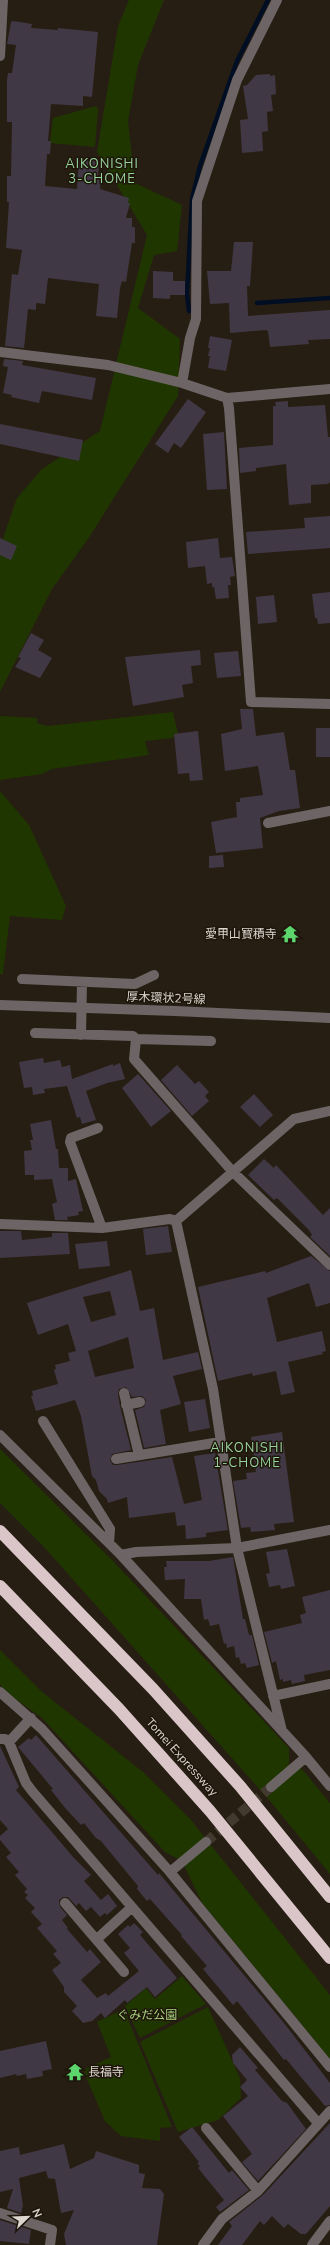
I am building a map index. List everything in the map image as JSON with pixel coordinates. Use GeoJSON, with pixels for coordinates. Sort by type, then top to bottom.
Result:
{"type":"FeatureCollection","features":[{"type":"Feature","properties":{"kind":"highway","name":"Tomei Expressway"},"geometry":{"type":"LineString","coordinates":[[0,1531],[164,1700],[240,1786],[330,1896]]}},
{"type":"Feature","properties":{"kind":"highway","name":"Tomei Expressway"},"geometry":{"type":"LineString","coordinates":[[0,1586],[119,1709],[210,1811],[330,1958]]}},
{"type":"Feature","properties":{"kind":"street"},"geometry":{"type":"LineString","coordinates":[[0,56],[3,0]]}},
{"type":"Feature","properties":{"kind":"street"},"geometry":{"type":"LineString","coordinates":[[182,383],[190,338],[196,319],[197,201],[237,80],[277,0]]}},
{"type":"Feature","properties":{"kind":"street"},"geometry":{"type":"LineString","coordinates":[[0,352],[108,365],[182,383],[226,398],[330,389]]}},
{"type":"Feature","properties":{"kind":"street"},"geometry":{"type":"LineString","coordinates":[[226,398],[229,408],[251,702],[330,704]]}},
{"type":"Feature","properties":{"kind":"street"},"geometry":{"type":"LineString","coordinates":[[268,823],[330,811]]}},
{"type":"Feature","properties":{"kind":"street"},"geometry":{"type":"LineString","coordinates":[[22,979],[135,984],[154,975]]}},
{"type":"Feature","properties":{"kind":"street"},"geometry":{"type":"LineString","coordinates":[[81,1035],[82,982]]}},
{"type":"Feature","properties":{"kind":"street","name":"厚木環状2号線"},"geometry":{"type":"LineString","coordinates":[[0,1005],[330,1018]]}},
{"type":"Feature","properties":{"kind":"street"},"geometry":{"type":"LineString","coordinates":[[35,1033],[133,1036],[136,1039],[211,1041]]}},
{"type":"Feature","properties":{"kind":"street"},"geometry":{"type":"LineString","coordinates":[[136,1039],[134,1059],[232,1171],[330,1265]]}},
{"type":"Feature","properties":{"kind":"street"},"geometry":{"type":"LineString","coordinates":[[176,1221],[232,1171],[294,1119],[330,1111]]}},
{"type":"Feature","properties":{"kind":"street"},"geometry":{"type":"LineString","coordinates":[[98,1128],[71,1138],[70,1142],[102,1228]]}},
{"type":"Feature","properties":{"kind":"street"},"geometry":{"type":"LineString","coordinates":[[0,1224],[102,1228],[170,1220],[176,1221]]}},
{"type":"Feature","properties":{"kind":"street"},"geometry":{"type":"LineString","coordinates":[[176,1221],[204,1346],[220,1431],[220,1442],[236,1548],[282,1731]]}},
{"type":"Feature","properties":{"kind":"street"},"geometry":{"type":"LineString","coordinates":[[124,1392],[139,1455]]}},
{"type":"Feature","properties":{"kind":"street"},"geometry":{"type":"LineString","coordinates":[[126,1405],[140,1402]]}},
{"type":"Feature","properties":{"kind":"street"},"geometry":{"type":"LineString","coordinates":[[43,1421],[54,1432],[110,1529],[109,1543]]}},
{"type":"Feature","properties":{"kind":"street"},"geometry":{"type":"LineString","coordinates":[[0,1435],[121,1555],[306,1757],[330,1786]]}},
{"type":"Feature","properties":{"kind":"street"},"geometry":{"type":"LineString","coordinates":[[116,1459],[220,1442]]}},
{"type":"Feature","properties":{"kind":"street"},"geometry":{"type":"LineString","coordinates":[[121,1555],[136,1552],[236,1548],[330,1530]]}},
{"type":"Feature","properties":{"kind":"street"},"geometry":{"type":"LineString","coordinates":[[273,1696],[330,1684]]}},
{"type":"Feature","properties":{"kind":"street"},"geometry":{"type":"LineString","coordinates":[[0,1692],[31,1718],[170,1872],[330,2067]]}},
{"type":"Feature","properties":{"kind":"street"},"geometry":{"type":"LineString","coordinates":[[31,1718],[4,1740],[26,1783],[318,2123]]}},
{"type":"Feature","properties":{"kind":"street"},"geometry":{"type":"LineString","coordinates":[[271,1787],[306,1757]]}},
{"type":"Feature","properties":{"kind":"street"},"geometry":{"type":"LineString","coordinates":[[170,1872],[206,1842]]}},
{"type":"Feature","properties":{"kind":"street"},"geometry":{"type":"LineString","coordinates":[[65,1903],[124,1972]]}},
{"type":"Feature","properties":{"kind":"street"},"geometry":{"type":"LineString","coordinates":[[97,1939],[132,1907]]}},
{"type":"Feature","properties":{"kind":"street"},"geometry":{"type":"LineString","coordinates":[[203,2245],[222,2218],[258,2191],[330,2111]]}},
{"type":"Feature","properties":{"kind":"street"},"geometry":{"type":"LineString","coordinates":[[206,2128],[258,2191]]}},
{"type":"Feature","properties":{"kind":"street"},"geometry":{"type":"LineString","coordinates":[[0,2213],[52,2230],[50,2245]]}},
{"type":"Feature","properties":{"kind":"street"},"geometry":{"type":"LineString","coordinates":[[312,2245],[330,2221]]}},
{"type":"Feature","properties":{"kind":"green space"},"geometry":{"type":"Polygon","coordinates":[[[129,0],[164,0],[138,65],[128,121],[135,183],[182,205],[177,251],[154,255],[138,308],[180,339],[178,396],[90,536],[52,589],[0,692],[0,547],[17,498],[42,469],[100,431],[147,235],[97,152],[118,26],[129,0]]]}},
{"type":"Feature","properties":{"kind":"green space"},"geometry":{"type":"Polygon","coordinates":[[[96,106],[98,109],[95,147],[50,143],[53,118],[96,106]]]}},
{"type":"Feature","properties":{"kind":"green space"},"geometry":{"type":"Polygon","coordinates":[[[173,712],[178,734],[172,738],[145,741],[149,755],[52,769],[42,774],[0,780],[0,716],[37,718],[37,723],[48,726],[173,712]]]}},
{"type":"Feature","properties":{"kind":"green space"},"geometry":{"type":"Polygon","coordinates":[[[0,791],[29,825],[66,906],[62,920],[10,916],[3,974],[0,974],[0,791]]]}},
{"type":"Feature","properties":{"kind":"green space"},"geometry":{"type":"Polygon","coordinates":[[[0,1449],[112,1560],[289,1748],[289,1767],[302,1769],[330,1803],[330,1874],[270,1801],[44,1547],[0,1503],[0,1449]]]}},
{"type":"Feature","properties":{"kind":"green space"},"geometry":{"type":"Polygon","coordinates":[[[0,1650],[41,1691],[143,1772],[191,1820],[330,1995],[330,2059],[202,1903],[182,1861],[165,1852],[42,1718],[3,1690],[0,1684],[0,1650]]]}},
{"type":"Feature","properties":{"kind":"green space","name":"ぐみだ公園"},"geometry":{"type":"Polygon","coordinates":[[[182,1976],[206,2004],[140,2038],[125,2006],[146,1988],[155,1999],[182,1976]]]}},
{"type":"Feature","properties":{"kind":"green space"},"geometry":{"type":"Polygon","coordinates":[[[208,2007],[240,2078],[241,2098],[218,2120],[178,2132],[140,2042],[208,2007]]]}},
{"type":"Feature","properties":{"kind":"green space"},"geometry":{"type":"Polygon","coordinates":[[[124,2009],[172,2127],[160,2128],[160,2141],[121,2136],[105,2121],[83,2070],[111,2057],[97,2022],[124,2009]]]}},
{"type":"Feature","properties":{"kind":"building"},"geometry":{"type":"Polygon","coordinates":[[[11,22],[32,24],[31,28],[58,30],[58,28],[98,32],[92,97],[83,96],[83,106],[51,104],[48,141],[51,141],[50,154],[47,154],[45,186],[77,189],[79,160],[97,161],[99,163],[98,176],[101,176],[100,189],[129,198],[128,203],[130,203],[126,218],[132,218],[132,227],[135,227],[135,243],[132,243],[126,282],[122,281],[120,288],[117,318],[96,316],[99,284],[48,278],[45,304],[36,303],[36,310],[28,309],[24,348],[5,346],[12,274],[18,275],[22,250],[6,248],[9,202],[7,202],[7,176],[11,176],[12,122],[7,122],[7,80],[8,73],[12,73],[16,45],[7,44],[11,22]]]}},
{"type":"Feature","properties":{"kind":"building"},"geometry":{"type":"Polygon","coordinates":[[[270,74],[270,76],[275,75],[276,94],[271,95],[273,111],[267,112],[268,131],[262,132],[263,151],[242,153],[240,120],[248,119],[243,86],[247,85],[256,75],[270,74]]]}},
{"type":"Feature","properties":{"kind":"building"},"geometry":{"type":"Polygon","coordinates":[[[234,242],[253,242],[250,286],[247,286],[248,316],[330,310],[330,339],[308,340],[309,344],[270,347],[268,331],[266,330],[230,333],[229,303],[210,304],[207,271],[231,271],[234,242]]]}},
{"type":"Feature","properties":{"kind":"building"},"geometry":{"type":"Polygon","coordinates":[[[153,271],[173,272],[173,281],[185,281],[185,295],[170,295],[170,299],[153,298],[153,271]]]}},
{"type":"Feature","properties":{"kind":"building"},"geometry":{"type":"Polygon","coordinates":[[[210,336],[232,340],[226,371],[208,368],[210,348],[208,348],[210,336]]]}},
{"type":"Feature","properties":{"kind":"building"},"geometry":{"type":"Polygon","coordinates":[[[4,359],[23,361],[22,365],[96,378],[92,400],[42,391],[39,403],[11,397],[12,395],[3,393],[8,367],[3,366],[4,359]]]}},
{"type":"Feature","properties":{"kind":"building"},"geometry":{"type":"Polygon","coordinates":[[[188,399],[206,412],[181,448],[174,443],[168,453],[155,444],[188,399]]]}},
{"type":"Feature","properties":{"kind":"building"},"geometry":{"type":"Polygon","coordinates":[[[288,401],[288,407],[325,405],[328,437],[330,437],[330,482],[328,484],[311,485],[311,503],[289,505],[286,464],[256,468],[256,471],[240,473],[239,448],[273,445],[273,406],[276,406],[275,402],[288,401]]]}},
{"type":"Feature","properties":{"kind":"building"},"geometry":{"type":"Polygon","coordinates":[[[0,424],[83,440],[79,461],[0,444],[0,424]]]}},
{"type":"Feature","properties":{"kind":"building"},"geometry":{"type":"Polygon","coordinates":[[[224,432],[227,489],[207,490],[203,434],[224,432]]]}},
{"type":"Feature","properties":{"kind":"building"},"geometry":{"type":"Polygon","coordinates":[[[330,516],[330,548],[248,554],[246,532],[305,528],[304,518],[330,516]]]}},
{"type":"Feature","properties":{"kind":"building"},"geometry":{"type":"Polygon","coordinates":[[[0,538],[17,546],[11,560],[0,555],[0,538]]]}},
{"type":"Feature","properties":{"kind":"building"},"geometry":{"type":"Polygon","coordinates":[[[218,538],[220,558],[232,557],[235,576],[230,577],[231,585],[228,585],[229,598],[216,599],[212,583],[207,584],[205,566],[188,568],[186,542],[218,538]]]}},
{"type":"Feature","properties":{"kind":"building"},"geometry":{"type":"Polygon","coordinates":[[[330,592],[330,623],[318,624],[317,618],[315,618],[312,594],[330,592]]]}},
{"type":"Feature","properties":{"kind":"building"},"geometry":{"type":"Polygon","coordinates":[[[274,595],[277,622],[258,624],[256,597],[274,595]]]}},
{"type":"Feature","properties":{"kind":"building"},"geometry":{"type":"Polygon","coordinates":[[[31,633],[44,640],[38,650],[52,658],[40,678],[15,667],[21,658],[18,657],[31,633]]]}},
{"type":"Feature","properties":{"kind":"building"},"geometry":{"type":"Polygon","coordinates":[[[200,650],[201,665],[191,666],[193,683],[182,685],[184,697],[133,706],[125,657],[200,650]]]}},
{"type":"Feature","properties":{"kind":"building"},"geometry":{"type":"Polygon","coordinates":[[[238,651],[241,676],[217,678],[214,653],[238,651]]]}},
{"type":"Feature","properties":{"kind":"building"},"geometry":{"type":"Polygon","coordinates":[[[240,709],[253,709],[256,736],[284,732],[290,770],[295,770],[300,808],[279,811],[260,818],[263,848],[216,853],[211,822],[237,817],[236,802],[240,802],[240,798],[263,795],[258,766],[225,771],[221,734],[242,729],[240,709]]]}},
{"type":"Feature","properties":{"kind":"building"},"geometry":{"type":"Polygon","coordinates":[[[316,728],[330,728],[330,757],[316,757],[316,728]]]}},
{"type":"Feature","properties":{"kind":"building"},"geometry":{"type":"Polygon","coordinates":[[[198,731],[203,780],[190,781],[189,773],[178,774],[174,734],[198,731]]]}},
{"type":"Feature","properties":{"kind":"building"},"geometry":{"type":"Polygon","coordinates":[[[223,855],[224,867],[209,868],[209,856],[223,855]]]}},
{"type":"Feature","properties":{"kind":"building"},"geometry":{"type":"Polygon","coordinates":[[[43,1058],[44,1063],[60,1060],[62,1067],[70,1065],[72,1079],[113,1064],[113,1066],[120,1063],[125,1079],[107,1083],[86,1091],[96,1120],[82,1124],[80,1117],[77,1118],[67,1086],[44,1089],[45,1093],[33,1095],[32,1087],[24,1088],[19,1062],[43,1058]]]}},
{"type":"Feature","properties":{"kind":"building"},"geometry":{"type":"Polygon","coordinates":[[[177,1065],[195,1084],[199,1081],[209,1092],[205,1096],[209,1101],[192,1116],[161,1080],[177,1065]]]}},
{"type":"Feature","properties":{"kind":"building"},"geometry":{"type":"Polygon","coordinates":[[[138,1074],[171,1111],[151,1127],[122,1088],[138,1074]]]}},
{"type":"Feature","properties":{"kind":"building"},"geometry":{"type":"Polygon","coordinates":[[[254,1094],[273,1115],[260,1127],[240,1107],[254,1094]]]}},
{"type":"Feature","properties":{"kind":"building"},"geometry":{"type":"Polygon","coordinates":[[[51,1120],[56,1149],[58,1149],[59,1168],[68,1168],[68,1181],[76,1179],[83,1211],[78,1212],[79,1215],[67,1217],[68,1220],[55,1220],[52,1204],[57,1202],[52,1179],[34,1180],[34,1175],[25,1175],[24,1151],[32,1150],[30,1140],[33,1140],[30,1124],[51,1120]]]}},
{"type":"Feature","properties":{"kind":"building"},"geometry":{"type":"Polygon","coordinates":[[[264,1159],[274,1168],[276,1165],[323,1215],[330,1208],[330,1256],[310,1237],[312,1235],[309,1230],[277,1198],[274,1200],[248,1175],[264,1159]]]}},
{"type":"Feature","properties":{"kind":"building"},"geometry":{"type":"Polygon","coordinates":[[[168,1226],[172,1252],[146,1255],[143,1229],[168,1226]]]}},
{"type":"Feature","properties":{"kind":"building"},"geometry":{"type":"Polygon","coordinates":[[[0,1231],[21,1231],[22,1240],[52,1237],[52,1233],[68,1233],[70,1254],[0,1258],[0,1231]]]}},
{"type":"Feature","properties":{"kind":"building"},"geometry":{"type":"Polygon","coordinates":[[[107,1241],[110,1266],[79,1269],[75,1244],[107,1241]]]}},
{"type":"Feature","properties":{"kind":"building"},"geometry":{"type":"Polygon","coordinates":[[[311,1256],[330,1271],[330,1303],[316,1307],[309,1283],[267,1298],[277,1342],[322,1331],[326,1351],[322,1352],[323,1354],[288,1362],[295,1392],[281,1395],[276,1371],[253,1376],[252,1373],[218,1381],[198,1287],[265,1271],[266,1273],[311,1256]]]}},
{"type":"Feature","properties":{"kind":"building"},"geometry":{"type":"Polygon","coordinates":[[[131,1270],[140,1311],[154,1308],[163,1360],[198,1352],[202,1369],[173,1376],[181,1404],[160,1410],[166,1444],[144,1448],[135,1410],[144,1407],[146,1400],[142,1396],[132,1397],[126,1387],[119,1389],[118,1394],[120,1406],[131,1450],[112,1454],[110,1460],[113,1465],[117,1465],[172,1457],[184,1504],[202,1500],[194,1456],[215,1453],[228,1530],[206,1533],[206,1537],[186,1539],[185,1525],[177,1526],[175,1512],[129,1518],[127,1497],[108,1503],[107,1499],[99,1491],[96,1480],[92,1476],[81,1416],[75,1400],[36,1411],[31,1396],[33,1396],[32,1391],[58,1384],[54,1370],[56,1369],[55,1365],[70,1361],[68,1353],[76,1351],[68,1324],[38,1335],[27,1303],[131,1270]],[[110,1291],[83,1297],[91,1322],[116,1315],[110,1291]],[[128,1337],[88,1351],[95,1377],[134,1368],[128,1337]]]}},
{"type":"Feature","properties":{"kind":"building"},"geometry":{"type":"Polygon","coordinates":[[[205,1399],[210,1428],[189,1432],[184,1402],[205,1399]]]}},
{"type":"Feature","properties":{"kind":"building"},"geometry":{"type":"Polygon","coordinates":[[[282,1432],[294,1522],[274,1524],[275,1530],[251,1532],[250,1527],[241,1528],[233,1481],[247,1479],[246,1473],[256,1472],[251,1437],[282,1432]]]}},
{"type":"Feature","properties":{"kind":"building"},"geometry":{"type":"Polygon","coordinates":[[[287,1549],[295,1586],[281,1589],[280,1585],[269,1587],[266,1574],[270,1573],[266,1552],[287,1549]]]}},
{"type":"Feature","properties":{"kind":"building"},"geometry":{"type":"Polygon","coordinates":[[[233,1557],[243,1619],[245,1619],[249,1635],[252,1635],[259,1665],[247,1668],[245,1663],[241,1664],[239,1657],[236,1658],[234,1646],[227,1648],[226,1643],[224,1644],[219,1624],[210,1626],[208,1619],[204,1620],[201,1599],[184,1599],[185,1579],[165,1580],[164,1567],[167,1567],[166,1561],[209,1561],[233,1557]]]}},
{"type":"Feature","properties":{"kind":"building"},"geometry":{"type":"Polygon","coordinates":[[[330,1590],[330,1670],[304,1675],[305,1681],[292,1684],[291,1680],[283,1682],[283,1679],[280,1680],[276,1661],[272,1663],[264,1632],[302,1623],[300,1615],[306,1613],[302,1597],[330,1590]]]}},
{"type":"Feature","properties":{"kind":"building"},"geometry":{"type":"Polygon","coordinates":[[[36,1735],[158,1875],[159,1873],[284,2023],[330,2083],[330,2105],[325,2106],[286,2059],[284,2060],[237,2001],[233,2005],[203,1969],[207,1966],[181,1936],[182,1935],[150,1899],[147,1901],[137,1889],[138,1886],[101,1841],[96,1838],[84,1823],[81,1825],[66,1809],[51,1790],[53,1789],[18,1747],[29,1738],[31,1740],[36,1735]]]}},
{"type":"Feature","properties":{"kind":"building"},"geometry":{"type":"Polygon","coordinates":[[[0,1746],[19,1787],[16,1790],[74,1858],[91,1875],[84,1881],[101,1900],[108,1894],[117,1906],[107,1915],[105,1913],[100,1917],[91,1907],[86,1911],[79,1903],[76,1906],[68,1897],[63,1897],[59,1900],[60,1907],[67,1915],[62,1920],[68,1928],[67,1929],[87,1952],[90,1949],[101,1962],[81,1980],[97,1998],[106,1993],[108,1996],[139,1971],[124,1953],[130,1948],[118,1934],[128,1925],[130,1927],[134,1923],[143,1932],[140,1935],[177,1978],[155,1997],[147,1987],[127,2003],[125,2000],[105,2018],[101,2013],[92,2021],[83,2023],[72,2011],[77,2006],[64,1992],[64,1987],[52,1970],[61,1963],[53,1954],[57,1951],[37,1928],[42,1924],[31,1912],[35,1908],[25,1898],[28,1895],[24,1892],[27,1889],[15,1875],[19,1872],[6,1857],[11,1853],[0,1840],[0,1836],[8,1829],[0,1820],[0,1746]]]}},
{"type":"Feature","properties":{"kind":"building"},"geometry":{"type":"Polygon","coordinates":[[[46,2041],[52,2069],[42,2071],[43,2076],[27,2079],[26,2074],[17,2076],[16,2074],[0,2078],[0,2051],[46,2041]]]}},
{"type":"Feature","properties":{"kind":"building"},"geometry":{"type":"Polygon","coordinates":[[[240,2047],[258,2068],[255,2070],[282,2101],[287,2103],[306,2129],[258,2181],[242,2162],[252,2154],[223,2116],[248,2096],[240,2087],[247,2080],[233,2063],[232,2055],[240,2047]]]}},
{"type":"Feature","properties":{"kind":"building"},"geometry":{"type":"Polygon","coordinates":[[[330,2123],[330,2206],[306,2234],[301,2234],[288,2224],[284,2228],[272,2216],[264,2225],[260,2221],[242,2245],[218,2245],[232,2226],[229,2222],[263,2195],[330,2123]]]}},
{"type":"Feature","properties":{"kind":"building"},"geometry":{"type":"Polygon","coordinates":[[[192,2127],[229,2173],[232,2170],[249,2190],[220,2212],[216,2207],[224,2200],[198,2168],[200,2166],[197,2163],[199,2162],[179,2137],[192,2127]]]}},
{"type":"Feature","properties":{"kind":"building"},"geometry":{"type":"Polygon","coordinates":[[[64,2144],[70,2169],[94,2158],[96,2151],[139,2165],[139,2173],[145,2174],[142,2188],[160,2189],[164,2194],[157,2245],[66,2245],[64,2234],[74,2210],[61,2213],[55,2179],[48,2178],[46,2171],[19,2178],[23,2206],[21,2213],[7,2208],[13,2189],[0,2192],[0,2151],[19,2147],[20,2155],[64,2144]]]}},
{"type":"Feature","properties":{"kind":"building"},"geometry":{"type":"Polygon","coordinates":[[[0,2220],[31,2230],[29,2244],[0,2241],[0,2220]]]}},
{"type":"Feature","properties":{"kind":"waterway"},"geometry":{"type":"LineString","coordinates":[[189,311],[187,294],[192,199],[200,166],[237,61],[268,0]]}},
{"type":"Feature","properties":{"kind":"waterway"},"geometry":{"type":"LineString","coordinates":[[257,303],[330,298]]}},
{"type":"Feature","properties":{"kind":"tunnel"},"geometry":{"type":"LineString","coordinates":[[206,1842],[271,1787]]}},
{"type":"Feature","properties":{"kind":"place","name":"愛甲山寳積寺"},"geometry":{"type":"Point","coordinates":[290,934]}},
{"type":"Feature","properties":{"kind":"place","name":"長福寺"},"geometry":{"type":"Point","coordinates":[75,2072]}},
{"type":"Feature","properties":{"kind":"district","name":"AIKONISHI 3-CHOME"},"geometry":{"type":"Point","coordinates":[102,172]}},
{"type":"Feature","properties":{"kind":"district","name":"AIKONISHI 1-CHOME"},"geometry":{"type":"Point","coordinates":[247,1456]}}]}
